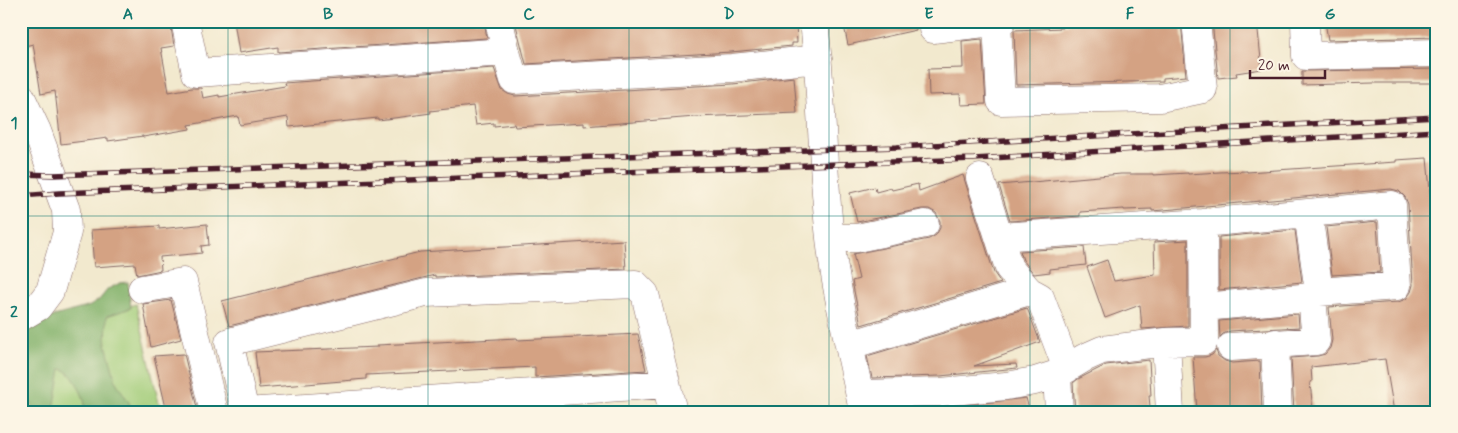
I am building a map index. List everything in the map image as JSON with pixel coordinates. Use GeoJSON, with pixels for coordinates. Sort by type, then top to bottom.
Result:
{"type":"FeatureCollection","features":[{"type":"Feature","properties":{"kind":"street"},"geometry":{"type":"LineString","coordinates":[[185,21],[196,73],[506,52]]}},
{"type":"Feature","properties":{"kind":"street"},"geometry":{"type":"LineString","coordinates":[[499,21],[514,80],[732,68],[818,59]]}},
{"type":"Feature","properties":{"kind":"street"},"geometry":{"type":"LineString","coordinates":[[814,21],[830,238],[838,292],[861,403],[1035,381],[1062,372],[1084,358],[1102,350],[1166,342],[1204,341],[1203,223]]}},
{"type":"Feature","properties":{"kind":"street"},"geometry":{"type":"LineString","coordinates":[[933,21],[934,29],[1002,21]]}},
{"type":"Feature","properties":{"kind":"street"},"geometry":{"type":"LineString","coordinates":[[997,22],[1001,101],[1160,98],[1203,90],[1196,21]]}},
{"type":"Feature","properties":{"kind":"street"},"geometry":{"type":"LineString","coordinates":[[1305,21],[1306,56],[1437,53]]}},
{"type":"Feature","properties":{"kind":"street"},"geometry":{"type":"LineString","coordinates":[[21,96],[37,131],[66,210],[67,232],[50,292],[38,307],[21,317]]}},
{"type":"Feature","properties":{"kind":"street"},"geometry":{"type":"LineString","coordinates":[[980,178],[1009,268],[1029,291],[1040,297],[1062,372],[1059,412]]}},
{"type":"Feature","properties":{"kind":"street"},"geometry":{"type":"LineString","coordinates":[[999,237],[1203,223],[1392,205],[1397,286],[1204,307]]}},
{"type":"Feature","properties":{"kind":"street"},"geometry":{"type":"LineString","coordinates":[[1231,346],[1316,341],[1316,294],[1308,213]]}},
{"type":"Feature","properties":{"kind":"street"},"geometry":{"type":"LineString","coordinates":[[830,238],[858,238],[925,224]]}},
{"type":"Feature","properties":{"kind":"street"},"geometry":{"type":"LineString","coordinates":[[142,289],[183,282],[214,412]]}},
{"type":"Feature","properties":{"kind":"street"},"geometry":{"type":"LineString","coordinates":[[666,384],[245,412],[228,342],[426,293],[635,284],[645,294],[673,412]]}},
{"type":"Feature","properties":{"kind":"street"},"geometry":{"type":"LineString","coordinates":[[850,345],[1029,291]]}},
{"type":"Feature","properties":{"kind":"street"},"geometry":{"type":"LineString","coordinates":[[1166,342],[1170,412]]}},
{"type":"Feature","properties":{"kind":"street"},"geometry":{"type":"LineString","coordinates":[[1275,343],[1278,412]]}},
{"type":"Feature","properties":{"kind":"green space"},"geometry":{"type":"Polygon","coordinates":[[[128,282],[131,308],[107,316],[106,344],[116,382],[130,404],[125,412],[84,412],[83,396],[78,386],[65,370],[61,369],[55,404],[51,412],[34,412],[25,389],[22,373],[28,371],[25,332],[27,327],[47,318],[90,306],[99,300],[108,289],[120,283],[128,282]]]}},
{"type":"Feature","properties":{"kind":"green space"},"geometry":{"type":"Polygon","coordinates":[[[136,304],[161,412],[37,412],[31,337],[136,304]]]}},
{"type":"Feature","properties":{"kind":"building"},"geometry":{"type":"Polygon","coordinates":[[[21,21],[170,21],[174,46],[161,48],[169,92],[201,88],[203,98],[285,86],[284,83],[494,68],[502,90],[515,96],[733,84],[794,77],[797,113],[695,117],[584,126],[584,123],[515,127],[514,124],[494,126],[494,123],[476,125],[473,106],[378,120],[378,118],[289,127],[288,117],[240,125],[238,116],[189,125],[190,129],[143,137],[108,141],[108,138],[61,144],[55,91],[41,94],[33,44],[21,47],[21,21]]]}},
{"type":"Feature","properties":{"kind":"building"},"geometry":{"type":"Polygon","coordinates":[[[234,21],[484,21],[487,38],[278,52],[278,47],[239,53],[234,21]]]}},
{"type":"Feature","properties":{"kind":"building"},"geometry":{"type":"Polygon","coordinates":[[[515,21],[796,21],[797,43],[792,43],[792,46],[731,52],[526,64],[515,21]]]}},
{"type":"Feature","properties":{"kind":"building"},"geometry":{"type":"Polygon","coordinates":[[[843,21],[915,21],[916,30],[848,45],[843,21]]]}},
{"type":"Feature","properties":{"kind":"building"},"geometry":{"type":"Polygon","coordinates":[[[1096,21],[1181,21],[1186,76],[1163,78],[1163,81],[1016,85],[1014,30],[1063,28],[1063,25],[1096,21]]]}},
{"type":"Feature","properties":{"kind":"building"},"geometry":{"type":"Polygon","coordinates":[[[1212,21],[1257,21],[1262,69],[1236,73],[1237,76],[1218,78],[1212,21]]]}},
{"type":"Feature","properties":{"kind":"building"},"geometry":{"type":"Polygon","coordinates":[[[1325,21],[1437,21],[1437,37],[1328,40],[1325,21]]]}},
{"type":"Feature","properties":{"kind":"building"},"geometry":{"type":"Polygon","coordinates":[[[982,39],[986,104],[961,105],[960,94],[929,95],[928,69],[963,68],[962,41],[982,39]]]}},
{"type":"Feature","properties":{"kind":"building"},"geometry":{"type":"Polygon","coordinates":[[[1437,69],[1437,83],[1302,85],[1302,71],[1437,69]]]}},
{"type":"Feature","properties":{"kind":"building"},"geometry":{"type":"Polygon","coordinates":[[[1427,158],[1437,265],[1437,296],[1434,296],[1435,326],[1431,326],[1437,372],[1434,372],[1436,392],[1431,392],[1433,410],[1422,412],[1394,412],[1385,359],[1311,367],[1312,382],[1310,382],[1313,411],[1294,412],[1291,358],[1318,356],[1325,354],[1330,348],[1332,340],[1329,307],[1398,302],[1406,299],[1411,292],[1413,285],[1408,204],[1405,197],[1399,191],[1391,189],[1152,211],[1152,209],[1124,209],[1080,212],[1080,216],[1010,221],[999,185],[1121,174],[1153,175],[1247,172],[1396,162],[1396,160],[1427,158]]]}},
{"type":"Feature","properties":{"kind":"building"},"geometry":{"type":"Polygon","coordinates":[[[963,175],[994,273],[1001,283],[861,325],[852,281],[859,279],[853,254],[929,239],[936,235],[940,228],[940,221],[936,213],[929,209],[922,209],[857,222],[850,193],[875,187],[876,192],[918,184],[919,191],[963,175]]]}},
{"type":"Feature","properties":{"kind":"building"},"geometry":{"type":"Polygon","coordinates":[[[1377,222],[1380,272],[1332,275],[1326,227],[1377,222]]]}},
{"type":"Feature","properties":{"kind":"building"},"geometry":{"type":"Polygon","coordinates":[[[207,224],[209,245],[201,246],[202,253],[160,257],[161,270],[137,275],[135,264],[94,267],[91,230],[159,226],[159,229],[207,224]]]}},
{"type":"Feature","properties":{"kind":"building"},"geometry":{"type":"Polygon","coordinates":[[[1295,230],[1302,282],[1219,290],[1219,237],[1295,230]]]}},
{"type":"Feature","properties":{"kind":"building"},"geometry":{"type":"Polygon","coordinates":[[[624,240],[626,269],[435,277],[435,275],[229,326],[222,301],[420,252],[624,240]]]}},
{"type":"Feature","properties":{"kind":"building"},"geometry":{"type":"Polygon","coordinates":[[[1188,240],[1188,326],[1142,329],[1140,305],[1105,318],[1087,267],[1107,260],[1114,281],[1155,275],[1154,242],[1188,240]]]}},
{"type":"Feature","properties":{"kind":"building"},"geometry":{"type":"Polygon","coordinates":[[[1084,247],[1086,265],[1050,269],[1050,272],[1034,274],[1023,260],[1020,251],[1084,247]]]}},
{"type":"Feature","properties":{"kind":"building"},"geometry":{"type":"Polygon","coordinates":[[[171,300],[181,339],[151,347],[143,304],[171,300]]]}},
{"type":"Feature","properties":{"kind":"building"},"geometry":{"type":"Polygon","coordinates":[[[1027,308],[1040,342],[974,366],[1016,364],[1017,368],[940,376],[872,378],[867,356],[1027,308]]]}},
{"type":"Feature","properties":{"kind":"building"},"geometry":{"type":"Polygon","coordinates":[[[1298,314],[1299,327],[1230,331],[1220,337],[1219,321],[1298,314]]]}},
{"type":"Feature","properties":{"kind":"building"},"geometry":{"type":"Polygon","coordinates":[[[638,334],[646,370],[535,377],[535,367],[366,375],[366,379],[259,388],[255,352],[378,347],[378,345],[517,338],[518,340],[638,334]]]}},
{"type":"Feature","properties":{"kind":"building"},"geometry":{"type":"Polygon","coordinates":[[[1216,350],[1218,356],[1232,363],[1260,361],[1262,412],[1197,412],[1193,357],[1212,355],[1216,350]]]}},
{"type":"Feature","properties":{"kind":"building"},"geometry":{"type":"Polygon","coordinates":[[[184,354],[198,412],[167,412],[154,356],[184,354]]]}},
{"type":"Feature","properties":{"kind":"building"},"geometry":{"type":"Polygon","coordinates":[[[1149,360],[1151,396],[1149,396],[1150,407],[1146,408],[1146,412],[1075,412],[1073,383],[1078,379],[1106,365],[1149,360]]]}},
{"type":"Feature","properties":{"kind":"building"},"geometry":{"type":"Polygon","coordinates":[[[1026,398],[1030,412],[878,412],[878,409],[942,408],[1026,398]]]}},
{"type":"Feature","properties":{"kind":"railway"},"geometry":{"type":"LineString","coordinates":[[21,174],[53,175],[897,147],[1437,117]]}},
{"type":"Feature","properties":{"kind":"railway"},"geometry":{"type":"LineString","coordinates":[[21,196],[59,193],[974,159],[1437,131]]}}]}
